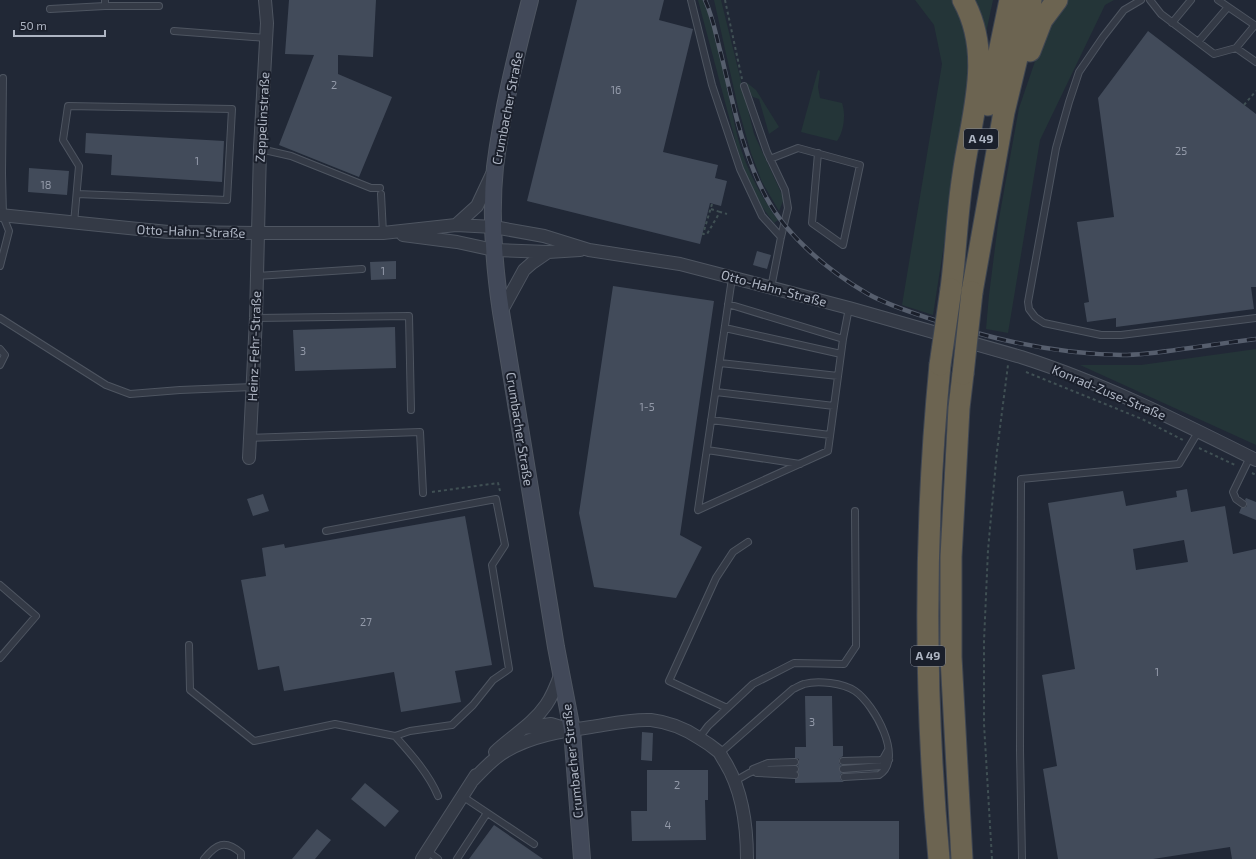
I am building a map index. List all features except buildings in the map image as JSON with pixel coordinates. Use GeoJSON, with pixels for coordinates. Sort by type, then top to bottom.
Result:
{"type":"FeatureCollection","features":[{"type":"Feature","properties":{"kind":"highway"},"geometry":{"type":"LineString","coordinates":[[951,283],[963,175],[979,81],[980,58],[976,33],[963,0]]}},
{"type":"Feature","properties":{"kind":"highway","name":"A 49"},"geometry":{"type":"LineString","coordinates":[[939,859],[929,716],[928,637],[933,454],[940,365],[951,283],[1010,0]]}},
{"type":"Feature","properties":{"kind":"highway","name":"A 49"},"geometry":{"type":"LineString","coordinates":[[962,859],[951,657],[951,557],[958,424],[972,292],[1004,112],[1031,0]]}},
{"type":"Feature","properties":{"kind":"highway"},"geometry":{"type":"LineString","coordinates":[[1004,112],[1042,20],[1058,0]]}},
{"type":"Feature","properties":{"kind":"main road","name":"Crumbacher Straße"},"geometry":{"type":"LineString","coordinates":[[530,0],[502,127],[495,167],[493,200],[495,270],[500,312],[572,730],[582,859]]}},
{"type":"Feature","properties":{"kind":"street","name":"Zeppelinstraße"},"geometry":{"type":"LineString","coordinates":[[258,233],[260,149],[267,23],[265,0]]}},
{"type":"Feature","properties":{"kind":"street"},"geometry":{"type":"LineString","coordinates":[[456,225],[476,206],[495,167]]}},
{"type":"Feature","properties":{"kind":"street","name":"Otto-Hahn-Straße"},"geometry":{"type":"LineString","coordinates":[[2,215],[168,232],[383,233],[456,225],[494,227],[544,236],[589,250],[680,264],[849,308],[956,339]]}},
{"type":"Feature","properties":{"kind":"street","name":"Heinz-Fehr-Straße"},"geometry":{"type":"LineString","coordinates":[[249,458],[256,318],[258,233]]}},
{"type":"Feature","properties":{"kind":"street","name":"Otto-Hahn-Straße"},"geometry":{"type":"LineString","coordinates":[[383,233],[457,242],[494,250],[548,252],[589,250]]}},
{"type":"Feature","properties":{"kind":"street"},"geometry":{"type":"LineString","coordinates":[[500,312],[524,270],[548,252]]}},
{"type":"Feature","properties":{"kind":"street","name":"Konrad-Zuse-Straße"},"geometry":{"type":"LineString","coordinates":[[956,339],[1044,364],[1136,402],[1253,458]]}},
{"type":"Feature","properties":{"kind":"street"},"geometry":{"type":"LineString","coordinates":[[424,855],[472,781],[491,756],[536,717],[548,703],[561,673]]}},
{"type":"Feature","properties":{"kind":"street"},"geometry":{"type":"LineString","coordinates":[[472,781],[486,767],[505,752],[529,740],[572,730],[640,720],[652,720],[668,723],[680,727],[720,753],[735,781],[742,803],[745,822],[747,859]]}},
{"type":"Feature","properties":{"kind":"street"},"geometry":{"type":"LineString","coordinates":[[524,728],[551,724],[572,730]]}},
{"type":"Feature","properties":{"kind":"lane"},"geometry":{"type":"LineString","coordinates":[[691,0],[712,86],[740,168],[762,216],[781,237]]}},
{"type":"Feature","properties":{"kind":"lane"},"geometry":{"type":"LineString","coordinates":[[1136,0],[1124,10],[1079,72],[1069,102],[1053,164],[1028,302],[1029,309],[1034,317],[1044,323],[1101,335],[1121,335],[1256,318]]}},
{"type":"Feature","properties":{"kind":"lane"},"geometry":{"type":"LineString","coordinates":[[1124,10],[1141,0]]}},
{"type":"Feature","properties":{"kind":"lane"},"geometry":{"type":"LineString","coordinates":[[1150,0],[1161,14],[1214,54],[1236,48],[1255,25],[1218,0]]}},
{"type":"Feature","properties":{"kind":"lane"},"geometry":{"type":"LineString","coordinates":[[1172,23],[1191,0]]}},
{"type":"Feature","properties":{"kind":"lane"},"geometry":{"type":"LineString","coordinates":[[50,8],[105,3],[159,6]]}},
{"type":"Feature","properties":{"kind":"lane"},"geometry":{"type":"LineString","coordinates":[[1198,42],[1228,6]]}},
{"type":"Feature","properties":{"kind":"lane"},"geometry":{"type":"LineString","coordinates":[[174,30],[266,38]]}},
{"type":"Feature","properties":{"kind":"lane"},"geometry":{"type":"LineString","coordinates":[[1236,48],[1256,62]]}},
{"type":"Feature","properties":{"kind":"lane"},"geometry":{"type":"LineString","coordinates":[[0,266],[9,231],[2,215],[3,78]]}},
{"type":"Feature","properties":{"kind":"lane"},"geometry":{"type":"LineString","coordinates":[[744,86],[770,159],[785,190],[788,208],[771,288]]}},
{"type":"Feature","properties":{"kind":"lane"},"geometry":{"type":"LineString","coordinates":[[74,222],[76,194],[79,166],[63,140],[68,106],[232,109],[227,200],[76,194]]}},
{"type":"Feature","properties":{"kind":"lane"},"geometry":{"type":"LineString","coordinates":[[770,159],[798,148],[818,153],[860,165],[843,245],[812,223],[818,153]]}},
{"type":"Feature","properties":{"kind":"lane"},"geometry":{"type":"LineString","coordinates":[[260,149],[291,156],[381,191],[383,233]]}},
{"type":"Feature","properties":{"kind":"lane"},"geometry":{"type":"LineString","coordinates":[[257,276],[362,270]]}},
{"type":"Feature","properties":{"kind":"lane"},"geometry":{"type":"LineString","coordinates":[[732,278],[698,510],[828,451],[843,339],[849,308]]}},
{"type":"Feature","properties":{"kind":"lane"},"geometry":{"type":"LineString","coordinates":[[728,304],[843,339]]}},
{"type":"Feature","properties":{"kind":"lane"},"geometry":{"type":"LineString","coordinates":[[256,318],[409,316],[411,410]]}},
{"type":"Feature","properties":{"kind":"lane"},"geometry":{"type":"LineString","coordinates":[[0,318],[106,385],[130,394],[253,387]]}},
{"type":"Feature","properties":{"kind":"lane"},"geometry":{"type":"LineString","coordinates":[[725,328],[841,354]]}},
{"type":"Feature","properties":{"kind":"lane"},"geometry":{"type":"LineString","coordinates":[[0,349],[5,355],[0,365]]}},
{"type":"Feature","properties":{"kind":"lane"},"geometry":{"type":"LineString","coordinates":[[720,363],[838,376]]}},
{"type":"Feature","properties":{"kind":"lane"},"geometry":{"type":"LineString","coordinates":[[716,392],[834,406]]}},
{"type":"Feature","properties":{"kind":"lane"},"geometry":{"type":"LineString","coordinates":[[712,420],[830,435]]}},
{"type":"Feature","properties":{"kind":"lane"},"geometry":{"type":"LineString","coordinates":[[250,438],[420,432],[423,493]]}},
{"type":"Feature","properties":{"kind":"lane"},"geometry":{"type":"LineString","coordinates":[[1022,859],[1020,750],[1021,479],[1179,464],[1198,432]]}},
{"type":"Feature","properties":{"kind":"lane"},"geometry":{"type":"LineString","coordinates":[[707,450],[800,464]]}},
{"type":"Feature","properties":{"kind":"lane"},"geometry":{"type":"LineString","coordinates":[[1243,504],[1236,500],[1233,492],[1244,470],[1253,458]]}},
{"type":"Feature","properties":{"kind":"lane"},"geometry":{"type":"LineString","coordinates":[[189,645],[190,690],[254,741],[335,724],[395,736],[410,731],[452,725],[473,704],[493,680],[509,669],[492,565],[505,545],[496,499],[326,531]]}},
{"type":"Feature","properties":{"kind":"lane"},"geometry":{"type":"LineString","coordinates":[[699,738],[708,726],[753,684],[794,663],[844,664],[856,646],[855,511]]}},
{"type":"Feature","properties":{"kind":"lane"},"geometry":{"type":"LineString","coordinates":[[727,708],[669,681],[716,578],[733,552],[748,542]]}},
{"type":"Feature","properties":{"kind":"lane"},"geometry":{"type":"LineString","coordinates":[[0,585],[36,616],[0,658]]}},
{"type":"Feature","properties":{"kind":"lane"},"geometry":{"type":"LineString","coordinates":[[720,753],[793,690],[804,684],[816,683],[841,685],[854,690],[864,697],[880,723],[887,740],[888,750],[888,764],[884,772],[879,776],[844,777]]}},
{"type":"Feature","properties":{"kind":"lane"},"geometry":{"type":"LineString","coordinates":[[395,736],[412,755],[433,784],[438,796]]}},
{"type":"Feature","properties":{"kind":"lane"},"geometry":{"type":"LineString","coordinates":[[843,761],[880,760],[883,759],[888,750]]}},
{"type":"Feature","properties":{"kind":"lane"},"geometry":{"type":"LineString","coordinates":[[735,781],[759,766],[768,763],[795,762]]}},
{"type":"Feature","properties":{"kind":"lane"},"geometry":{"type":"LineString","coordinates":[[843,769],[882,766],[888,764]]}},
{"type":"Feature","properties":{"kind":"lane"},"geometry":{"type":"LineString","coordinates":[[749,772],[782,776],[795,772]]}},
{"type":"Feature","properties":{"kind":"lane"},"geometry":{"type":"LineString","coordinates":[[462,796],[534,844]]}},
{"type":"Feature","properties":{"kind":"lane"},"geometry":{"type":"LineString","coordinates":[[457,859],[487,813]]}},
{"type":"Feature","properties":{"kind":"lane"},"geometry":{"type":"LineString","coordinates":[[204,859],[214,848],[225,844],[232,846],[241,853],[241,859]]}},
{"type":"Feature","properties":{"kind":"lane"},"geometry":{"type":"LineString","coordinates":[[424,855],[438,859]]}},
{"type":"Feature","properties":{"kind":"path"},"geometry":{"type":"LineString","coordinates":[[725,0],[744,86]]}},
{"type":"Feature","properties":{"kind":"path"},"geometry":{"type":"LineString","coordinates":[[1244,105],[1256,91]]}},
{"type":"Feature","properties":{"kind":"path"},"geometry":{"type":"LineString","coordinates":[[712,204],[703,234],[707,234],[720,212]]}},
{"type":"Feature","properties":{"kind":"path"},"geometry":{"type":"LineString","coordinates":[[710,209],[727,214]]}},
{"type":"Feature","properties":{"kind":"path"},"geometry":{"type":"LineString","coordinates":[[992,859],[984,724],[984,641],[988,550],[997,451],[1009,354]]}},
{"type":"Feature","properties":{"kind":"path"},"geometry":{"type":"LineString","coordinates":[[1021,357],[1026,373],[1142,419],[1256,475]]}},
{"type":"Feature","properties":{"kind":"path"},"geometry":{"type":"LineString","coordinates":[[423,493],[498,483],[500,494],[496,499]]}},
{"type":"Feature","properties":{"kind":"shaded area"},"geometry":{"type":"Polygon","coordinates":[[[698,0],[704,0],[716,37],[741,149],[756,186],[778,220],[774,223],[762,207],[742,166],[698,0]]]}},
{"type":"Feature","properties":{"kind":"shaded area"},"geometry":{"type":"Polygon","coordinates":[[[714,0],[721,0],[754,134],[784,199],[779,211],[762,182],[751,153],[738,107],[714,0]]]}},
{"type":"Feature","properties":{"kind":"shaded area"},"geometry":{"type":"Polygon","coordinates":[[[915,0],[952,0],[961,15],[971,46],[971,71],[933,315],[902,305],[942,64],[934,25],[915,0]]]}},
{"type":"Feature","properties":{"kind":"shaded area"},"geometry":{"type":"Polygon","coordinates":[[[974,0],[993,0],[986,33],[974,0]]]}},
{"type":"Feature","properties":{"kind":"shaded area"},"geometry":{"type":"Polygon","coordinates":[[[1067,0],[1114,0],[1105,5],[1040,140],[1008,333],[986,329],[998,224],[1019,108],[1044,35],[1067,0]]]}},
{"type":"Feature","properties":{"kind":"shaded area"},"geometry":{"type":"Polygon","coordinates":[[[818,70],[820,71],[818,87],[820,98],[842,103],[844,117],[843,127],[837,141],[801,132],[818,70]]]}},
{"type":"Feature","properties":{"kind":"shaded area"},"geometry":{"type":"Polygon","coordinates":[[[746,82],[756,90],[779,127],[769,134],[759,99],[753,97],[748,90],[746,82]]]}},
{"type":"Feature","properties":{"kind":"shaded area"},"geometry":{"type":"Polygon","coordinates":[[[1256,349],[1256,445],[1080,365],[1141,365],[1256,349]]]}},
{"type":"Feature","properties":{"kind":"railway"},"geometry":{"type":"LineString","coordinates":[[705,0],[714,27],[744,145],[766,197],[785,226],[797,239],[839,275],[868,294],[883,302],[954,327],[1001,339],[1049,349],[1073,352],[1130,355],[1256,339]]}}]}
